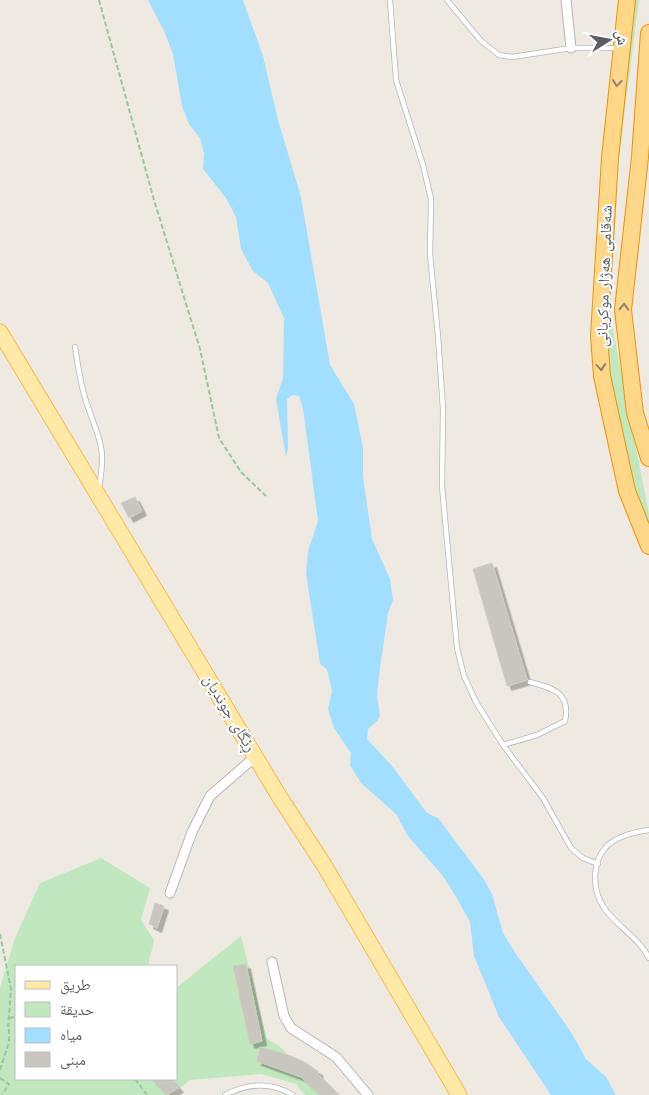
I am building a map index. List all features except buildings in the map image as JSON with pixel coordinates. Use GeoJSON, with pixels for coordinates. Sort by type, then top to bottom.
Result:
{"type":"FeatureCollection","features":[{"type":"Feature","properties":{"kind":"highway","name":"شەقامی ھەژار موکریانی"},"geometry":{"type":"LineString","coordinates":[[627,0],[610,158],[599,336],[602,376],[628,491],[649,546]]}},
{"type":"Feature","properties":{"kind":"highway","name":"شەقامی ھەژار موکریانی"},"geometry":{"type":"LineString","coordinates":[[649,33],[640,157],[623,310],[635,414],[649,458]]}},
{"type":"Feature","properties":{"kind":"main road","name":"ڕێگای جوندیان"},"geometry":{"type":"LineString","coordinates":[[0,332],[324,865],[459,1095]]}},
{"type":"Feature","properties":{"kind":"street"},"geometry":{"type":"LineString","coordinates":[[566,0],[571,48]]}},
{"type":"Feature","properties":{"kind":"street"},"geometry":{"type":"LineString","coordinates":[[170,893],[192,832],[210,796],[256,756]]}},
{"type":"Feature","properties":{"kind":"street"},"geometry":{"type":"LineString","coordinates":[[272,962],[284,1016],[291,1028],[336,1057],[368,1095]]}},
{"type":"Feature","properties":{"kind":"lane"},"geometry":{"type":"LineString","coordinates":[[390,0],[396,80],[423,165],[431,199],[430,254],[443,409],[442,486],[457,648],[464,676],[476,702],[503,746],[543,798],[571,848],[583,858],[598,864]]}},
{"type":"Feature","properties":{"kind":"lane"},"geometry":{"type":"LineString","coordinates":[[447,0],[480,41],[499,55],[512,57],[571,48],[622,48]]}},
{"type":"Feature","properties":{"kind":"lane"},"geometry":{"type":"LineString","coordinates":[[75,347],[82,390],[102,442],[103,463],[98,494]]}},
{"type":"Feature","properties":{"kind":"lane"},"geometry":{"type":"LineString","coordinates":[[503,746],[537,735],[565,721],[567,712],[561,694],[549,687],[530,682]]}},
{"type":"Feature","properties":{"kind":"lane"},"geometry":{"type":"LineString","coordinates":[[648,955],[634,935],[603,906],[596,892],[595,875],[606,847],[617,839],[649,830]]}},
{"type":"Feature","properties":{"kind":"lane"},"geometry":{"type":"LineString","coordinates":[[225,1095],[242,1087],[266,1084],[293,1095]]}},
{"type":"Feature","properties":{"kind":"path"},"geometry":{"type":"LineString","coordinates":[[99,0],[154,200],[200,349],[219,438],[241,472],[266,496]]}},
{"type":"Feature","properties":{"kind":"path"},"geometry":{"type":"LineString","coordinates":[[0,934],[11,988],[8,1027]]}},
{"type":"Feature","properties":{"kind":"path"},"geometry":{"type":"LineString","coordinates":[[9,1018],[15,1017]]}},
{"type":"Feature","properties":{"kind":"path"},"geometry":{"type":"LineString","coordinates":[[0,1070],[9,1042],[9,1018]]}},
{"type":"Feature","properties":{"kind":"path"},"geometry":{"type":"LineString","coordinates":[[0,1078],[8,1084],[2,1095]]}},
{"type":"Feature","properties":{"kind":"path"},"geometry":{"type":"LineString","coordinates":[[136,1080],[147,1095]]}},
{"type":"Feature","properties":{"kind":"green space"},"geometry":{"type":"Polygon","coordinates":[[[628,0],[639,0],[619,156],[610,315],[649,514],[649,551],[639,522],[602,345],[628,0]]]}},
{"type":"Feature","properties":{"kind":"green space"},"geometry":{"type":"Polygon","coordinates":[[[101,858],[150,888],[141,920],[154,940],[148,965],[15,965],[15,1080],[178,1080],[178,986],[241,936],[267,1039],[279,1046],[329,1095],[305,1095],[296,1084],[261,1074],[190,1080],[171,1095],[0,1095],[0,988],[15,938],[40,883],[101,858]]]}},
{"type":"Feature","properties":{"kind":"water"},"geometry":{"type":"Polygon","coordinates":[[[148,0],[243,0],[263,56],[278,120],[301,197],[330,365],[354,404],[363,448],[363,477],[372,539],[390,579],[393,600],[388,613],[379,675],[377,697],[380,715],[378,720],[368,729],[367,739],[392,766],[427,813],[438,818],[483,878],[492,894],[503,933],[571,1032],[586,1059],[606,1077],[616,1095],[551,1095],[499,1017],[474,956],[470,922],[455,895],[442,875],[408,836],[396,814],[361,783],[350,765],[351,753],[334,728],[328,709],[332,691],[327,670],[320,663],[306,574],[308,551],[318,521],[303,408],[299,396],[293,395],[287,399],[288,449],[286,457],[276,399],[283,378],[284,318],[268,283],[253,271],[241,249],[236,217],[226,198],[203,169],[204,153],[200,138],[189,124],[182,106],[173,54],[148,0]]]}}]}
